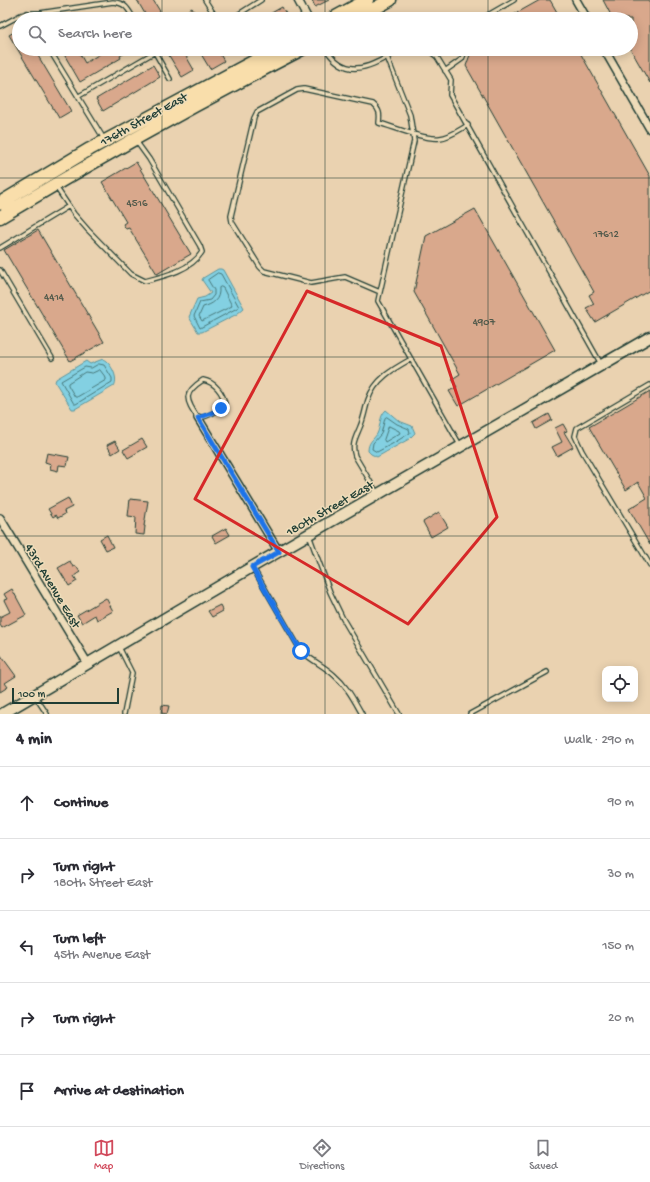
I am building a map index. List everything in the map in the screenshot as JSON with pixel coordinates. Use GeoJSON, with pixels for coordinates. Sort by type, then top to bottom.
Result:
{"type":"FeatureCollection","features":[{"type":"Feature","properties":{"kind":"main road"},"geometry":{"type":"LineString","coordinates":[[345,12],[366,0]]}},
{"type":"Feature","properties":{"kind":"main road"},"geometry":{"type":"LineString","coordinates":[[369,12],[390,0]]}},
{"type":"Feature","properties":{"kind":"main road","name":"176th Street East"},"geometry":{"type":"LineString","coordinates":[[0,202],[105,141],[264,56]]}},
{"type":"Feature","properties":{"kind":"main road"},"geometry":{"type":"LineString","coordinates":[[235,83],[236,77],[274,56]]}},
{"type":"Feature","properties":{"kind":"main road","name":"176th Street East"},"geometry":{"type":"LineString","coordinates":[[0,217],[134,139],[235,83],[288,56]]}},
{"type":"Feature","properties":{"kind":"street"},"geometry":{"type":"LineString","coordinates":[[298,0],[304,12]]}},
{"type":"Feature","properties":{"kind":"street"},"geometry":{"type":"LineString","coordinates":[[576,0],[583,12]]}},
{"type":"Feature","properties":{"kind":"street"},"geometry":{"type":"LineString","coordinates":[[608,56],[650,129]]}},
{"type":"Feature","properties":{"kind":"street","name":"180th Street East"},"geometry":{"type":"LineString","coordinates":[[2,714],[377,494],[650,337]]}},
{"type":"Feature","properties":{"kind":"street"},"geometry":{"type":"LineString","coordinates":[[198,418],[279,552]]}},
{"type":"Feature","properties":{"kind":"street","name":"43rd Avenue East"},"geometry":{"type":"LineString","coordinates":[[0,518],[88,664]]}},
{"type":"Feature","properties":{"kind":"lane"},"geometry":{"type":"LineString","coordinates":[[205,0],[213,12]]}},
{"type":"Feature","properties":{"kind":"lane"},"geometry":{"type":"LineString","coordinates":[[242,12],[261,0]]}},
{"type":"Feature","properties":{"kind":"lane"},"geometry":{"type":"LineString","coordinates":[[493,12],[514,0]]}},
{"type":"Feature","properties":{"kind":"lane"},"geometry":{"type":"LineString","coordinates":[[47,12],[113,2],[122,3],[129,12]]}},
{"type":"Feature","properties":{"kind":"lane"},"geometry":{"type":"LineString","coordinates":[[0,26],[12,20]]}},
{"type":"Feature","properties":{"kind":"lane"},"geometry":{"type":"LineString","coordinates":[[54,56],[105,141]]}},
{"type":"Feature","properties":{"kind":"lane"},"geometry":{"type":"LineString","coordinates":[[79,96],[146,56]]}},
{"type":"Feature","properties":{"kind":"lane"},"geometry":{"type":"LineString","coordinates":[[157,56],[170,79]]}},
{"type":"Feature","properties":{"kind":"lane"},"geometry":{"type":"LineString","coordinates":[[331,56],[336,62],[349,68],[360,68],[387,57],[410,115],[414,134],[413,147],[378,301],[461,446]]}},
{"type":"Feature","properties":{"kind":"lane"},"geometry":{"type":"LineString","coordinates":[[436,56],[450,80],[450,95],[602,365]]}},
{"type":"Feature","properties":{"kind":"lane"},"geometry":{"type":"LineString","coordinates":[[445,71],[462,59],[463,56]]}},
{"type":"Feature","properties":{"kind":"lane"},"geometry":{"type":"LineString","coordinates":[[380,292],[345,277],[311,283],[264,271],[260,266],[232,222],[231,216],[254,118],[257,112],[297,90],[304,89],[373,104],[380,112],[379,123],[414,134],[435,138],[446,137],[468,125]]}},
{"type":"Feature","properties":{"kind":"lane"},"geometry":{"type":"LineString","coordinates":[[54,185],[88,230],[131,274],[145,281],[186,267],[199,258],[202,252],[200,246],[149,159],[134,139]]}},
{"type":"Feature","properties":{"kind":"lane"},"geometry":{"type":"LineString","coordinates":[[0,248],[69,206]]}},
{"type":"Feature","properties":{"kind":"lane"},"geometry":{"type":"LineString","coordinates":[[0,270],[52,358]]}},
{"type":"Feature","properties":{"kind":"lane"},"geometry":{"type":"LineString","coordinates":[[377,494],[355,456],[353,450],[354,443],[372,391],[387,373],[411,359]]}},
{"type":"Feature","properties":{"kind":"lane"},"geometry":{"type":"LineString","coordinates":[[206,380],[212,383],[224,396],[225,404],[212,413],[198,418],[189,405],[187,398],[191,388],[206,380]]}},
{"type":"Feature","properties":{"kind":"lane"},"geometry":{"type":"LineString","coordinates":[[650,385],[577,428],[575,436],[582,451],[650,565]]}},
{"type":"Feature","properties":{"kind":"lane"},"geometry":{"type":"LineString","coordinates":[[309,534],[330,592],[343,619],[399,714]]}},
{"type":"Feature","properties":{"kind":"lane"},"geometry":{"type":"LineString","coordinates":[[252,567],[301,651],[308,658],[336,677],[348,690],[362,714]]}},
{"type":"Feature","properties":{"kind":"lane"},"geometry":{"type":"LineString","coordinates":[[118,646],[132,673],[124,714]]}},
{"type":"Feature","properties":{"kind":"lane"},"geometry":{"type":"LineString","coordinates":[[470,714],[547,672]]}},
{"type":"Feature","properties":{"kind":"lane"},"geometry":{"type":"LineString","coordinates":[[34,695],[47,714]]}},
{"type":"Feature","properties":{"kind":"highlighted area"},"geometry":{"type":"Polygon","coordinates":[[[307,291],[441,346],[497,517],[408,624],[195,499],[307,291]]]}},
{"type":"Feature","properties":{"kind":"water"},"geometry":{"type":"Polygon","coordinates":[[[218,269],[223,270],[244,308],[237,314],[202,332],[198,332],[189,317],[197,299],[205,297],[211,293],[202,280],[203,278],[218,269]]]}},
{"type":"Feature","properties":{"kind":"water"},"geometry":{"type":"Polygon","coordinates":[[[103,359],[109,364],[115,375],[116,379],[114,386],[75,409],[72,409],[55,382],[56,379],[86,361],[90,364],[103,359]]]}},
{"type":"Feature","properties":{"kind":"water"},"geometry":{"type":"Polygon","coordinates":[[[386,410],[399,421],[412,426],[415,433],[409,439],[377,457],[368,451],[368,448],[377,434],[382,415],[386,410]]]}},
{"type":"Feature","properties":{"kind":"building"},"geometry":{"type":"Polygon","coordinates":[[[137,0],[153,0],[160,12],[144,12],[137,0]]]}},
{"type":"Feature","properties":{"kind":"building"},"geometry":{"type":"Polygon","coordinates":[[[312,0],[329,0],[315,7],[312,0]]]}},
{"type":"Feature","properties":{"kind":"building"},"geometry":{"type":"Polygon","coordinates":[[[540,0],[550,0],[557,12],[519,12],[540,0]]]}},
{"type":"Feature","properties":{"kind":"building"},"geometry":{"type":"Polygon","coordinates":[[[603,0],[650,0],[650,83],[634,56],[638,56],[638,12],[609,12],[603,0]]]}},
{"type":"Feature","properties":{"kind":"building"},"geometry":{"type":"Polygon","coordinates":[[[282,7],[285,12],[273,12],[282,7]]]}},
{"type":"Feature","properties":{"kind":"building"},"geometry":{"type":"Polygon","coordinates":[[[192,8],[194,12],[185,12],[192,8]]]}},
{"type":"Feature","properties":{"kind":"building"},"geometry":{"type":"Polygon","coordinates":[[[12,33],[12,40],[9,35],[12,33]]]}},
{"type":"Feature","properties":{"kind":"building"},"geometry":{"type":"Polygon","coordinates":[[[22,56],[38,56],[71,111],[59,118],[22,56]]]}},
{"type":"Feature","properties":{"kind":"building"},"geometry":{"type":"Polygon","coordinates":[[[65,56],[81,56],[85,63],[96,56],[120,56],[121,58],[80,82],[65,56]]]}},
{"type":"Feature","properties":{"kind":"building"},"geometry":{"type":"Polygon","coordinates":[[[169,56],[186,56],[194,70],[182,77],[169,56]]]}},
{"type":"Feature","properties":{"kind":"building"},"geometry":{"type":"Polygon","coordinates":[[[202,56],[221,56],[224,61],[210,69],[202,56]]]}},
{"type":"Feature","properties":{"kind":"building"},"geometry":{"type":"Polygon","coordinates":[[[470,56],[582,56],[650,176],[650,290],[595,322],[586,308],[594,304],[589,295],[594,292],[466,66],[470,56]]]}},
{"type":"Feature","properties":{"kind":"building"},"geometry":{"type":"Polygon","coordinates":[[[153,65],[160,77],[103,111],[96,99],[153,65]]]}},
{"type":"Feature","properties":{"kind":"building"},"geometry":{"type":"Polygon","coordinates":[[[136,162],[191,254],[157,274],[129,228],[126,229],[123,224],[126,222],[102,182],[136,162]]]}},
{"type":"Feature","properties":{"kind":"building"},"geometry":{"type":"Polygon","coordinates":[[[475,209],[555,350],[458,406],[449,391],[457,387],[452,379],[460,374],[414,292],[426,236],[475,209]]]}},
{"type":"Feature","properties":{"kind":"building"},"geometry":{"type":"Polygon","coordinates":[[[38,230],[104,342],[70,361],[4,250],[38,230]]]}},
{"type":"Feature","properties":{"kind":"building"},"geometry":{"type":"Polygon","coordinates":[[[650,391],[650,545],[629,509],[647,498],[638,482],[626,490],[589,427],[650,391]]]}},
{"type":"Feature","properties":{"kind":"building"},"geometry":{"type":"Polygon","coordinates":[[[549,414],[552,420],[536,429],[533,423],[549,414]]]}},
{"type":"Feature","properties":{"kind":"building"},"geometry":{"type":"Polygon","coordinates":[[[563,424],[567,431],[564,432],[573,447],[557,456],[552,447],[562,442],[555,428],[563,424]]]}},
{"type":"Feature","properties":{"kind":"building"},"geometry":{"type":"Polygon","coordinates":[[[142,439],[147,447],[128,458],[123,450],[142,439]]]}},
{"type":"Feature","properties":{"kind":"building"},"geometry":{"type":"Polygon","coordinates":[[[115,441],[120,449],[112,454],[107,445],[115,441]]]}},
{"type":"Feature","properties":{"kind":"building"},"geometry":{"type":"Polygon","coordinates":[[[47,453],[69,457],[67,466],[59,465],[58,471],[50,469],[51,464],[45,462],[47,453]]]}},
{"type":"Feature","properties":{"kind":"building"},"geometry":{"type":"Polygon","coordinates":[[[68,498],[72,507],[64,511],[65,514],[58,518],[56,515],[53,517],[48,509],[68,498]]]}},
{"type":"Feature","properties":{"kind":"building"},"geometry":{"type":"Polygon","coordinates":[[[130,499],[148,501],[144,535],[135,534],[136,517],[128,516],[130,499]]]}},
{"type":"Feature","properties":{"kind":"building"},"geometry":{"type":"Polygon","coordinates":[[[439,512],[448,527],[431,537],[423,522],[439,512]]]}},
{"type":"Feature","properties":{"kind":"building"},"geometry":{"type":"Polygon","coordinates":[[[226,528],[230,535],[216,543],[212,536],[226,528]]]}},
{"type":"Feature","properties":{"kind":"building"},"geometry":{"type":"Polygon","coordinates":[[[107,535],[113,547],[106,550],[100,539],[107,535]]]}},
{"type":"Feature","properties":{"kind":"building"},"geometry":{"type":"Polygon","coordinates":[[[70,561],[73,567],[76,566],[80,572],[74,576],[77,581],[69,586],[58,568],[70,561]]]}},
{"type":"Feature","properties":{"kind":"building"},"geometry":{"type":"Polygon","coordinates":[[[12,589],[26,615],[2,628],[0,625],[0,617],[10,612],[4,600],[7,599],[4,594],[12,589]]]}},
{"type":"Feature","properties":{"kind":"building"},"geometry":{"type":"Polygon","coordinates":[[[106,598],[113,611],[97,620],[95,615],[82,623],[77,615],[106,598]]]}},
{"type":"Feature","properties":{"kind":"building"},"geometry":{"type":"Polygon","coordinates":[[[220,605],[223,611],[212,617],[208,611],[220,605]]]}},
{"type":"Feature","properties":{"kind":"building"},"geometry":{"type":"Polygon","coordinates":[[[0,654],[16,676],[5,683],[8,687],[0,692],[0,654]]]}},
{"type":"Feature","properties":{"kind":"building"},"geometry":{"type":"Polygon","coordinates":[[[162,705],[169,706],[167,714],[161,713],[162,705]]]}},
{"type":"Feature","properties":{"kind":"route"},"geometry":{"type":"LineString","coordinates":[[221,408],[198,418],[279,552],[252,567],[301,651]]}}]}
